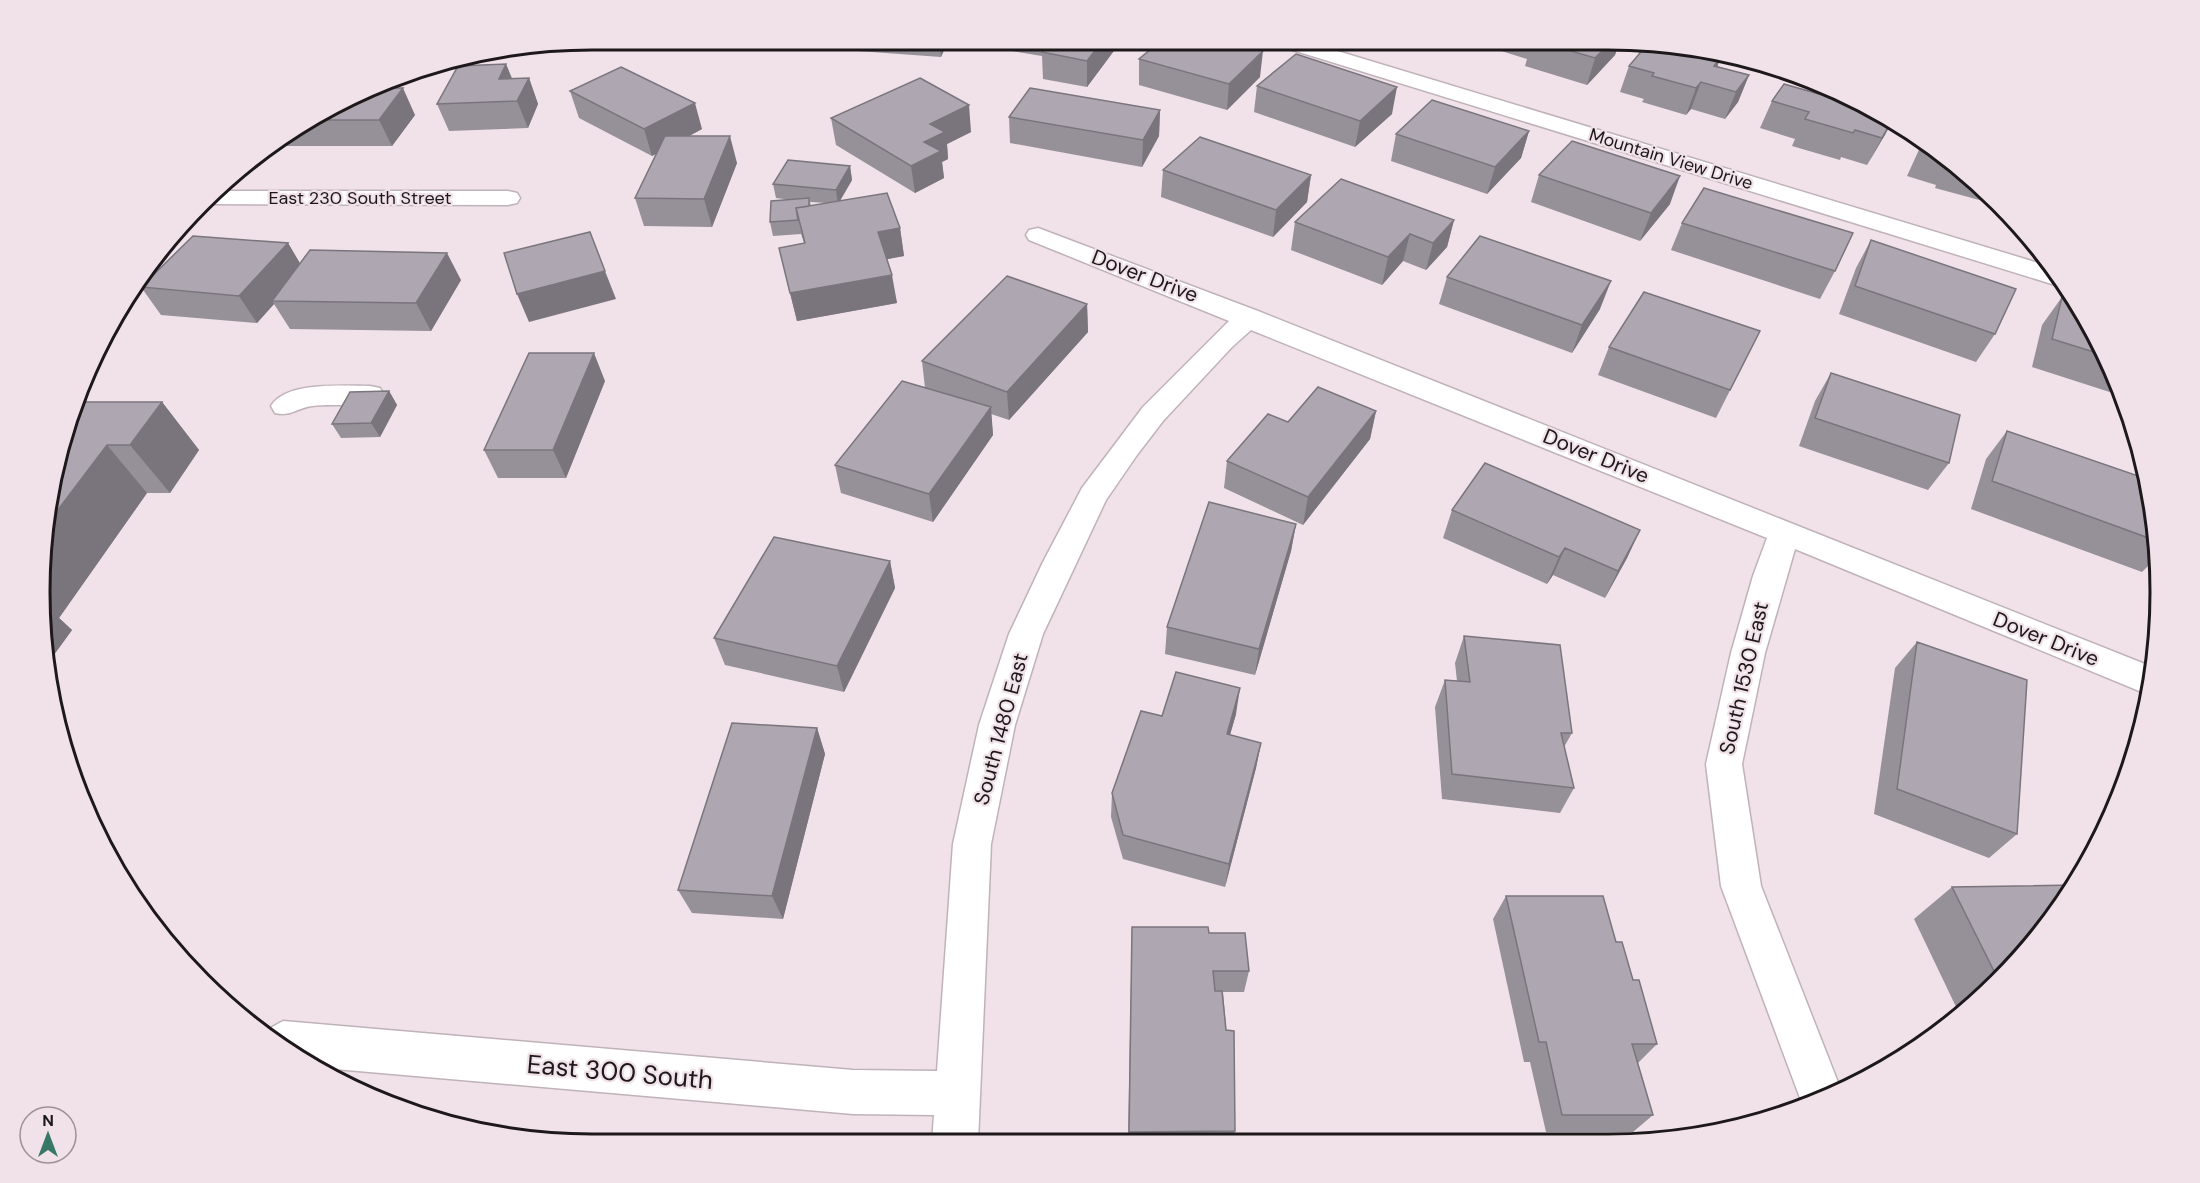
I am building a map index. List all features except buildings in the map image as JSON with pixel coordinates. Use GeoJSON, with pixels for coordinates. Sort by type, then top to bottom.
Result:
{"type":"FeatureCollection","features":[{"type":"Feature","properties":{"kind":"street","name":"Mountain View Drive"},"geometry":{"type":"LineString","coordinates":[[1313,50],[2047,274]]}},
{"type":"Feature","properties":{"kind":"street","name":"East 230 South Street"},"geometry":{"type":"LineString","coordinates":[[219,198],[508,198]]}},
{"type":"Feature","properties":{"kind":"street","name":"Dover Drive"},"geometry":{"type":"LineString","coordinates":[[1038,235],[1785,532],[2143,678]]}},
{"type":"Feature","properties":{"kind":"street","name":"South 1480 East"},"geometry":{"type":"LineString","coordinates":[[955,1134],[972,844],[997,725],[1026,634],[1093,496],[1126,448],[1153,414],[1222,341],[1249,317]]}},
{"type":"Feature","properties":{"kind":"street"},"geometry":{"type":"LineString","coordinates":[[285,406],[306,397],[370,395]]}},
{"type":"Feature","properties":{"kind":"street","name":"South 1530 East"},"geometry":{"type":"LineString","coordinates":[[1785,532],[1769,576],[1748,653],[1724,764],[1741,886],[1819,1091]]}},
{"type":"Feature","properties":{"kind":"street","name":"East 300 South"},"geometry":{"type":"LineString","coordinates":[[293,1044],[853,1092],[958,1093]]}}]}
